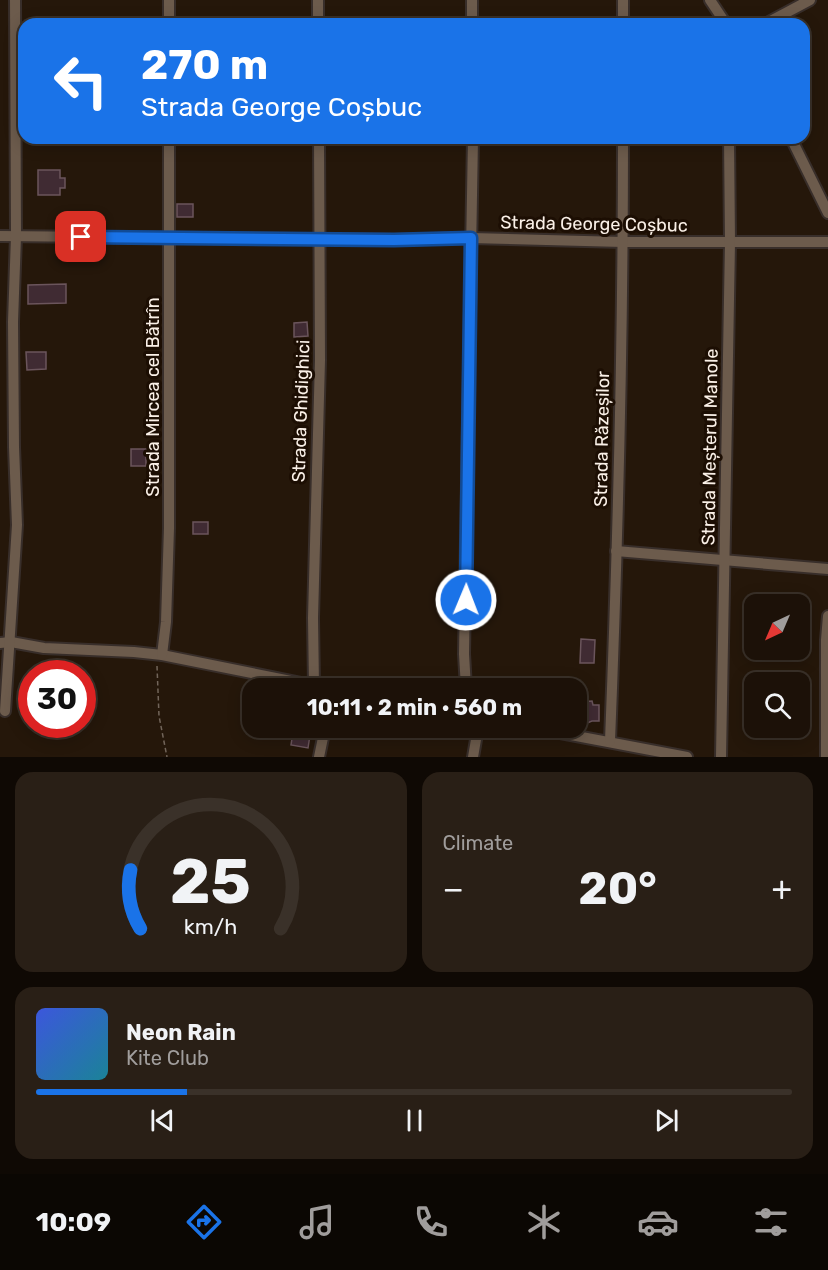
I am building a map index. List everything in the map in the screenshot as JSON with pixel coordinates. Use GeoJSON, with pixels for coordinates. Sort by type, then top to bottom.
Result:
{"type":"FeatureCollection","features":[{"type":"Feature","properties":{"kind":"street"},"geometry":{"type":"LineString","coordinates":[[5,711],[5,643],[16,525],[13,334],[16,236],[15,0]]}},
{"type":"Feature","properties":{"kind":"street"},"geometry":{"type":"LineString","coordinates":[[169,0],[169,18]]}},
{"type":"Feature","properties":{"kind":"street"},"geometry":{"type":"LineString","coordinates":[[318,0],[318,18]]}},
{"type":"Feature","properties":{"kind":"street"},"geometry":{"type":"LineString","coordinates":[[472,0],[472,18]]}},
{"type":"Feature","properties":{"kind":"street"},"geometry":{"type":"LineString","coordinates":[[623,0],[623,18]]}},
{"type":"Feature","properties":{"kind":"street"},"geometry":{"type":"LineString","coordinates":[[710,0],[722,18]]}},
{"type":"Feature","properties":{"kind":"street"},"geometry":{"type":"LineString","coordinates":[[776,18],[810,0]]}},
{"type":"Feature","properties":{"kind":"street","name":"Strada Mircea cel Bătrîn"},"geometry":{"type":"LineString","coordinates":[[162,655],[166,622],[169,528],[169,144]]}},
{"type":"Feature","properties":{"kind":"street","name":"Strada Ghidighici"},"geometry":{"type":"LineString","coordinates":[[314,678],[313,618],[320,360],[319,144]]}},
{"type":"Feature","properties":{"kind":"street"},"geometry":{"type":"LineString","coordinates":[[465,678],[473,144]]}},
{"type":"Feature","properties":{"kind":"street","name":"Strada Răzeșilor"},"geometry":{"type":"LineString","coordinates":[[610,741],[623,242],[623,144]]}},
{"type":"Feature","properties":{"kind":"street","name":"Strada Meșterul Manole"},"geometry":{"type":"LineString","coordinates":[[720,757],[730,242],[729,144]]}},
{"type":"Feature","properties":{"kind":"street"},"geometry":{"type":"LineString","coordinates":[[794,144],[828,213]]}},
{"type":"Feature","properties":{"kind":"street","name":"Strada George Coșbuc"},"geometry":{"type":"LineString","coordinates":[[0,236],[828,242]]}},
{"type":"Feature","properties":{"kind":"street"},"geometry":{"type":"LineString","coordinates":[[616,551],[828,569]]}},
{"type":"Feature","properties":{"kind":"street"},"geometry":{"type":"LineString","coordinates":[[826,757],[828,616]]}},
{"type":"Feature","properties":{"kind":"street"},"geometry":{"type":"LineString","coordinates":[[5,643],[44,648],[162,655],[271,678]]}},
{"type":"Feature","properties":{"kind":"street"},"geometry":{"type":"LineString","coordinates":[[587,737],[610,741],[651,754],[687,757]]}},
{"type":"Feature","properties":{"kind":"street"},"geometry":{"type":"LineString","coordinates":[[319,757],[323,738]]}},
{"type":"Feature","properties":{"kind":"street"},"geometry":{"type":"LineString","coordinates":[[473,757],[476,738]]}},
{"type":"Feature","properties":{"kind":"path"},"geometry":{"type":"LineString","coordinates":[[162,655],[157,666],[159,716],[167,757]]}},
{"type":"Feature","properties":{"kind":"building"},"geometry":{"type":"Polygon","coordinates":[[[38,170],[60,170],[60,178],[65,178],[65,188],[60,188],[60,195],[38,195],[38,170]]]}},
{"type":"Feature","properties":{"kind":"building"},"geometry":{"type":"Polygon","coordinates":[[[177,204],[193,204],[193,217],[177,217],[177,204]]]}},
{"type":"Feature","properties":{"kind":"building"},"geometry":{"type":"Polygon","coordinates":[[[66,284],[66,303],[28,304],[28,285],[66,284]]]}},
{"type":"Feature","properties":{"kind":"building"},"geometry":{"type":"Polygon","coordinates":[[[307,322],[308,336],[294,337],[294,323],[307,322]]]}},
{"type":"Feature","properties":{"kind":"building"},"geometry":{"type":"Polygon","coordinates":[[[26,352],[46,352],[46,369],[27,370],[26,352]]]}},
{"type":"Feature","properties":{"kind":"building"},"geometry":{"type":"Polygon","coordinates":[[[131,449],[146,449],[146,466],[131,466],[131,449]]]}},
{"type":"Feature","properties":{"kind":"building"},"geometry":{"type":"Polygon","coordinates":[[[193,522],[208,522],[208,534],[193,534],[193,522]]]}},
{"type":"Feature","properties":{"kind":"building"},"geometry":{"type":"Polygon","coordinates":[[[581,639],[595,640],[594,663],[580,663],[581,639]]]}},
{"type":"Feature","properties":{"kind":"building"},"geometry":{"type":"Polygon","coordinates":[[[587,701],[592,701],[593,705],[599,705],[599,721],[587,723],[587,701]]]}},
{"type":"Feature","properties":{"kind":"building"},"geometry":{"type":"Polygon","coordinates":[[[292,738],[310,738],[308,748],[291,745],[292,738]]]}},
{"type":"Feature","properties":{"kind":"route"},"geometry":{"type":"LineString","coordinates":[[81,237],[394,240],[471,238],[466,600]]}}]}
